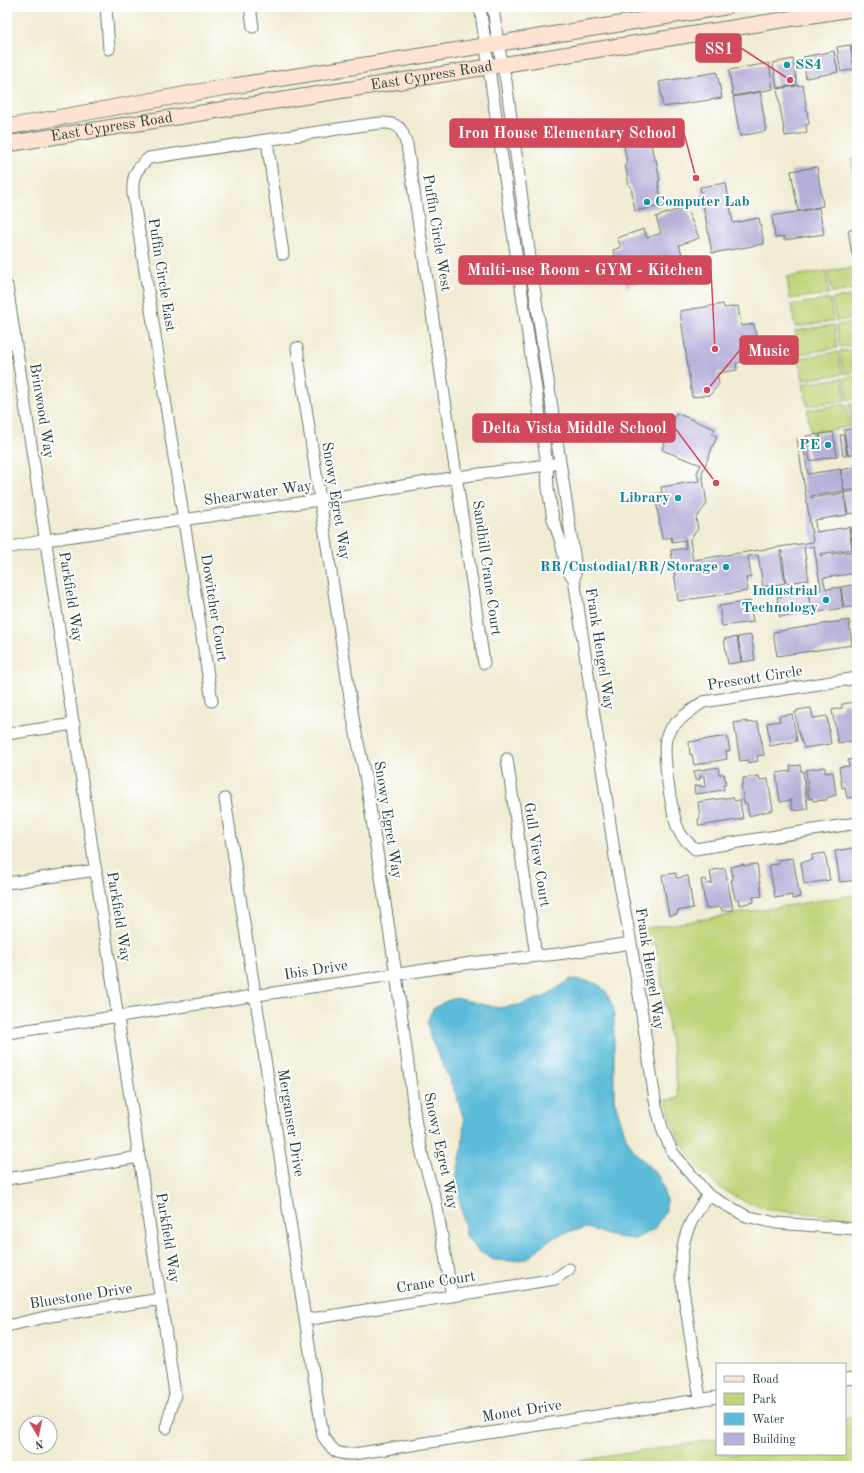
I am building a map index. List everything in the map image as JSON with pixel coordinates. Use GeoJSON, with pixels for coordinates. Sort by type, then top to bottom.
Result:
{"type":"FeatureCollection","features":[{"type":"Feature","properties":{"kind":"street"},"geometry":{"type":"LineString","coordinates":[[106,7],[109,49]]}},
{"type":"Feature","properties":{"kind":"street"},"geometry":{"type":"LineString","coordinates":[[250,7],[253,27]]}},
{"type":"Feature","properties":{"kind":"street"},"geometry":{"type":"LineString","coordinates":[[480,7],[492,45],[495,66]]}},
{"type":"Feature","properties":{"kind":"street"},"geometry":{"type":"LineString","coordinates":[[492,45],[493,7]]}},
{"type":"Feature","properties":{"kind":"street","name":"East Cypress Road"},"geometry":{"type":"LineString","coordinates":[[7,127],[215,89],[725,7]]}},
{"type":"Feature","properties":{"kind":"street","name":"East Cypress Road"},"geometry":{"type":"LineString","coordinates":[[7,144],[857,8]]}},
{"type":"Feature","properties":{"kind":"street","name":"Frank Hengel Way"},"geometry":{"type":"LineString","coordinates":[[495,66],[561,464],[576,569],[574,579],[616,864],[631,943],[655,1099],[663,1131],[673,1153],[708,1195],[746,1216],[776,1223],[857,1229]]}},
{"type":"Feature","properties":{"kind":"street","name":"Frank Hengel Way"},"geometry":{"type":"LineString","coordinates":[[495,66],[547,465],[548,488],[553,519],[561,542],[566,570],[574,579]]}},
{"type":"Feature","properties":{"kind":"street","name":"Puffin Circle West"},"geometry":{"type":"LineString","coordinates":[[266,140],[383,123],[394,125],[400,130],[407,145],[457,477]]}},
{"type":"Feature","properties":{"kind":"street"},"geometry":{"type":"LineString","coordinates":[[266,140],[283,254]]}},
{"type":"Feature","properties":{"kind":"street","name":"Puffin Circle East"},"geometry":{"type":"LineString","coordinates":[[184,520],[132,181],[138,168],[149,158],[266,140]]}},
{"type":"Feature","properties":{"kind":"street","name":"Brinwood Way"},"geometry":{"type":"LineString","coordinates":[[7,286],[46,540]]}},
{"type":"Feature","properties":{"kind":"street","name":"Snowy Egret Way"},"geometry":{"type":"LineString","coordinates":[[297,348],[354,724],[365,775],[396,974],[416,1124],[423,1158],[436,1202],[452,1296]]}},
{"type":"Feature","properties":{"kind":"street","name":"Shearwater Way"},"geometry":{"type":"LineString","coordinates":[[7,548],[46,540],[320,500],[457,477],[561,464]]}},
{"type":"Feature","properties":{"kind":"street","name":"Sandhill Crane Court"},"geometry":{"type":"LineString","coordinates":[[457,477],[484,663]]}},
{"type":"Feature","properties":{"kind":"street","name":"Dowitcher Court"},"geometry":{"type":"LineString","coordinates":[[184,520],[212,701]]}},
{"type":"Feature","properties":{"kind":"street","name":"Parkfield Way"},"geometry":{"type":"LineString","coordinates":[[46,540],[175,1394],[166,1428]]}},
{"type":"Feature","properties":{"kind":"street","name":"Prescott Circle"},"geometry":{"type":"LineString","coordinates":[[857,678],[703,702],[682,717],[667,735],[665,759],[675,819],[680,834],[695,849],[857,823]]}},
{"type":"Feature","properties":{"kind":"street"},"geometry":{"type":"LineString","coordinates":[[7,734],[74,724]]}},
{"type":"Feature","properties":{"kind":"street","name":"Gull View Court"},"geometry":{"type":"LineString","coordinates":[[507,759],[536,956]]}},
{"type":"Feature","properties":{"kind":"street","name":"Merganser Drive"},"geometry":{"type":"LineString","coordinates":[[226,799],[323,1436],[332,1450]]}},
{"type":"Feature","properties":{"kind":"street"},"geometry":{"type":"LineString","coordinates":[[7,883],[96,870]]}},
{"type":"Feature","properties":{"kind":"street","name":"Ibis Drive"},"geometry":{"type":"LineString","coordinates":[[7,1033],[478,962],[558,954],[631,943]]}},
{"type":"Feature","properties":{"kind":"street"},"geometry":{"type":"LineString","coordinates":[[7,1180],[139,1157]]}},
{"type":"Feature","properties":{"kind":"street"},"geometry":{"type":"LineString","coordinates":[[700,1399],[681,1276],[681,1257],[684,1240],[690,1223],[708,1195]]}},
{"type":"Feature","properties":{"kind":"street","name":"Crane Court"},"geometry":{"type":"LineString","coordinates":[[305,1320],[556,1279],[569,1269]]}},
{"type":"Feature","properties":{"kind":"street","name":"Bluestone Drive"},"geometry":{"type":"LineString","coordinates":[[7,1326],[50,1316],[161,1299]]}},
{"type":"Feature","properties":{"kind":"street"},"geometry":{"type":"LineString","coordinates":[[846,1379],[857,1378]]}},
{"type":"Feature","properties":{"kind":"street","name":"Monet Drive"},"geometry":{"type":"LineString","coordinates":[[332,1450],[344,1454],[354,1454],[716,1397]]}},
{"type":"Feature","properties":{"kind":"green space"},"geometry":{"type":"Polygon","coordinates":[[[857,158],[857,190],[856,190],[851,159],[857,158]]]}},
{"type":"Feature","properties":{"kind":"green space"},"geometry":{"type":"Polygon","coordinates":[[[857,267],[857,289],[832,293],[828,271],[857,267]]]}},
{"type":"Feature","properties":{"kind":"green space"},"geometry":{"type":"Polygon","coordinates":[[[826,271],[829,294],[790,299],[787,277],[826,271]]]}},
{"type":"Feature","properties":{"kind":"green space"},"geometry":{"type":"Polygon","coordinates":[[[857,295],[857,318],[836,321],[832,299],[857,295]]]}},
{"type":"Feature","properties":{"kind":"green space"},"geometry":{"type":"Polygon","coordinates":[[[830,299],[833,321],[795,327],[791,305],[830,299]]]}},
{"type":"Feature","properties":{"kind":"green space"},"geometry":{"type":"Polygon","coordinates":[[[857,322],[857,345],[840,347],[836,325],[857,322]]]}},
{"type":"Feature","properties":{"kind":"green space"},"geometry":{"type":"Polygon","coordinates":[[[834,325],[837,348],[799,354],[795,331],[834,325]]]}},
{"type":"Feature","properties":{"kind":"green space"},"geometry":{"type":"Polygon","coordinates":[[[857,349],[857,372],[844,374],[840,351],[857,349]]]}},
{"type":"Feature","properties":{"kind":"green space"},"geometry":{"type":"Polygon","coordinates":[[[838,352],[842,374],[803,380],[799,358],[838,352]]]}},
{"type":"Feature","properties":{"kind":"green space"},"geometry":{"type":"Polygon","coordinates":[[[857,376],[857,398],[848,400],[844,378],[857,376]]]}},
{"type":"Feature","properties":{"kind":"green space"},"geometry":{"type":"Polygon","coordinates":[[[842,378],[846,400],[807,406],[803,384],[842,378]]]}},
{"type":"Feature","properties":{"kind":"green space"},"geometry":{"type":"Polygon","coordinates":[[[857,403],[857,425],[852,426],[849,404],[857,403]]]}},
{"type":"Feature","properties":{"kind":"green space"},"geometry":{"type":"Polygon","coordinates":[[[846,404],[850,427],[811,433],[807,410],[846,404]]]}},
{"type":"Feature","properties":{"kind":"green space"},"geometry":{"type":"Polygon","coordinates":[[[854,895],[857,913],[857,1218],[782,1211],[748,1203],[730,1194],[714,1183],[701,1170],[689,1155],[672,1120],[666,1100],[679,1098],[656,944],[645,945],[642,929],[854,895]]]}},
{"type":"Feature","properties":{"kind":"green space"},"geometry":{"type":"Polygon","coordinates":[[[857,1417],[857,1466],[546,1466],[716,1439],[716,1455],[846,1455],[846,1419],[857,1417]]]}},
{"type":"Feature","properties":{"kind":"water"},"geometry":{"type":"Polygon","coordinates":[[[571,979],[594,983],[604,989],[611,1001],[614,1010],[614,1099],[626,1137],[634,1151],[660,1178],[666,1200],[666,1210],[654,1229],[635,1239],[614,1237],[587,1228],[567,1232],[550,1239],[527,1259],[510,1261],[494,1260],[478,1251],[466,1235],[456,1178],[462,1149],[464,1120],[455,1092],[431,1039],[427,1022],[433,1009],[444,1002],[456,998],[498,1008],[519,1005],[544,997],[571,979]]]}},
{"type":"Feature","properties":{"kind":"building"},"geometry":{"type":"Polygon","coordinates":[[[857,44],[857,69],[855,69],[851,45],[857,44]]]}},
{"type":"Feature","properties":{"kind":"building"},"geometry":{"type":"Polygon","coordinates":[[[850,45],[854,69],[841,72],[837,47],[850,45]]]}},
{"type":"Feature","properties":{"kind":"building"},"geometry":{"type":"Polygon","coordinates":[[[834,51],[838,72],[806,78],[803,57],[834,51]]]}},
{"type":"Feature","properties":{"kind":"building"},"geometry":{"type":"Polygon","coordinates":[[[793,59],[797,85],[777,88],[773,63],[793,59]]]}},
{"type":"Feature","properties":{"kind":"building"},"geometry":{"type":"Polygon","coordinates":[[[769,63],[773,89],[733,96],[729,70],[769,63]]]}},
{"type":"Feature","properties":{"kind":"building"},"geometry":{"type":"Polygon","coordinates":[[[717,72],[722,98],[663,107],[659,82],[717,72]]]}},
{"type":"Feature","properties":{"kind":"building"},"geometry":{"type":"Polygon","coordinates":[[[803,85],[809,124],[806,125],[807,133],[785,136],[777,89],[803,85]]]}},
{"type":"Feature","properties":{"kind":"building"},"geometry":{"type":"Polygon","coordinates":[[[760,92],[766,131],[740,136],[733,97],[760,92]]]}},
{"type":"Feature","properties":{"kind":"building"},"geometry":{"type":"Polygon","coordinates":[[[647,121],[654,159],[656,159],[660,181],[658,181],[662,206],[635,211],[631,186],[629,186],[625,164],[627,164],[621,125],[647,121]]]}},
{"type":"Feature","properties":{"kind":"building"},"geometry":{"type":"Polygon","coordinates":[[[817,167],[823,206],[798,211],[791,171],[817,167]]]}},
{"type":"Feature","properties":{"kind":"building"},"geometry":{"type":"Polygon","coordinates":[[[726,183],[733,223],[759,218],[764,244],[712,253],[700,187],[726,183]]]}},
{"type":"Feature","properties":{"kind":"building"},"geometry":{"type":"Polygon","coordinates":[[[686,207],[699,238],[679,245],[686,266],[627,287],[613,250],[621,247],[617,238],[644,229],[647,238],[661,233],[656,217],[686,207]]]}},
{"type":"Feature","properties":{"kind":"building"},"geometry":{"type":"Polygon","coordinates":[[[819,208],[824,234],[784,240],[784,236],[775,238],[772,216],[819,208]]]}},
{"type":"Feature","properties":{"kind":"building"},"geometry":{"type":"Polygon","coordinates":[[[857,229],[857,254],[852,255],[848,230],[857,229]]]}},
{"type":"Feature","properties":{"kind":"building"},"geometry":{"type":"Polygon","coordinates":[[[723,304],[724,308],[738,306],[741,326],[754,324],[757,341],[744,343],[747,361],[736,363],[737,370],[717,373],[719,384],[710,395],[692,397],[680,311],[723,304]]]}},
{"type":"Feature","properties":{"kind":"building"},"geometry":{"type":"Polygon","coordinates":[[[676,413],[715,429],[712,434],[717,436],[702,473],[707,504],[696,518],[698,529],[690,539],[693,560],[813,542],[797,439],[802,438],[808,474],[840,469],[844,491],[811,496],[811,498],[844,493],[847,515],[815,520],[816,532],[849,527],[852,549],[820,554],[820,556],[853,551],[856,573],[823,578],[826,589],[840,587],[843,608],[812,613],[808,592],[821,590],[814,546],[804,548],[809,580],[786,583],[782,551],[780,551],[785,583],[763,587],[758,555],[748,556],[751,577],[746,578],[748,591],[678,601],[671,550],[686,548],[685,540],[672,542],[671,537],[662,539],[655,494],[662,493],[661,487],[699,481],[697,473],[701,465],[662,450],[676,413]]]}},
{"type":"Feature","properties":{"kind":"building","name":"PE"},"geometry":{"type":"Polygon","coordinates":[[[857,428],[857,453],[848,455],[844,430],[857,428]]]}},
{"type":"Feature","properties":{"kind":"building"},"geometry":{"type":"Polygon","coordinates":[[[833,432],[837,456],[810,461],[806,436],[819,434],[820,440],[820,434],[833,432]]]}},
{"type":"Feature","properties":{"kind":"building"},"geometry":{"type":"Polygon","coordinates":[[[840,435],[844,435],[847,456],[843,456],[840,435]]]}},
{"type":"Feature","properties":{"kind":"building"},"geometry":{"type":"Polygon","coordinates":[[[857,467],[857,489],[844,491],[841,470],[857,467]]]}},
{"type":"Feature","properties":{"kind":"building"},"geometry":{"type":"Polygon","coordinates":[[[857,491],[857,513],[848,514],[844,493],[857,491]]]}},
{"type":"Feature","properties":{"kind":"building"},"geometry":{"type":"Polygon","coordinates":[[[857,527],[857,548],[853,548],[850,528],[857,527]]]}},
{"type":"Feature","properties":{"kind":"building"},"geometry":{"type":"Polygon","coordinates":[[[853,551],[857,551],[857,568],[856,568],[853,551]]]}},
{"type":"Feature","properties":{"kind":"building"},"geometry":{"type":"Polygon","coordinates":[[[857,584],[857,606],[844,608],[841,587],[857,584]]]}},
{"type":"Feature","properties":{"kind":"building"},"geometry":{"type":"Polygon","coordinates":[[[808,592],[811,613],[780,617],[777,597],[808,592]]]}},
{"type":"Feature","properties":{"kind":"building"},"geometry":{"type":"Polygon","coordinates":[[[750,601],[753,622],[722,626],[719,606],[750,601]]]}},
{"type":"Feature","properties":{"kind":"building"},"geometry":{"type":"Polygon","coordinates":[[[849,620],[852,645],[777,656],[773,632],[849,620]]]}},
{"type":"Feature","properties":{"kind":"building"},"geometry":{"type":"Polygon","coordinates":[[[751,635],[755,660],[742,662],[738,637],[751,635]]]}},
{"type":"Feature","properties":{"kind":"building"},"geometry":{"type":"Polygon","coordinates":[[[737,637],[741,662],[728,664],[724,639],[737,637]]]}},
{"type":"Feature","properties":{"kind":"building"},"geometry":{"type":"Polygon","coordinates":[[[855,702],[857,713],[857,742],[853,743],[852,741],[838,743],[832,710],[842,708],[842,704],[855,702]]]}},
{"type":"Feature","properties":{"kind":"building"},"geometry":{"type":"Polygon","coordinates":[[[811,708],[813,718],[827,716],[831,744],[804,748],[798,731],[795,712],[797,712],[797,710],[811,708]]]}},
{"type":"Feature","properties":{"kind":"building"},"geometry":{"type":"Polygon","coordinates":[[[792,714],[797,741],[770,746],[767,723],[780,721],[779,716],[792,714]]]}},
{"type":"Feature","properties":{"kind":"building"},"geometry":{"type":"Polygon","coordinates":[[[747,721],[747,723],[758,722],[764,755],[757,756],[758,761],[748,763],[748,760],[740,761],[734,723],[747,721]]]}},
{"type":"Feature","properties":{"kind":"building"},"geometry":{"type":"Polygon","coordinates":[[[727,736],[730,751],[726,751],[727,759],[694,765],[692,754],[690,755],[689,742],[727,736]]]}},
{"type":"Feature","properties":{"kind":"building"},"geometry":{"type":"Polygon","coordinates":[[[857,759],[857,800],[855,797],[847,798],[845,787],[842,788],[839,767],[849,766],[848,760],[857,759]]]}},
{"type":"Feature","properties":{"kind":"building"},"geometry":{"type":"Polygon","coordinates":[[[800,765],[801,771],[803,771],[808,809],[795,811],[795,809],[792,810],[791,800],[780,802],[776,773],[791,771],[790,766],[800,765]]]}},
{"type":"Feature","properties":{"kind":"building"},"geometry":{"type":"Polygon","coordinates":[[[718,767],[719,774],[724,774],[726,785],[723,785],[724,790],[695,794],[694,786],[701,785],[701,787],[705,787],[704,776],[700,776],[700,779],[695,780],[694,771],[718,767]]]}},
{"type":"Feature","properties":{"kind":"building"},"geometry":{"type":"Polygon","coordinates":[[[825,767],[825,773],[833,772],[836,795],[826,798],[827,800],[813,801],[812,798],[809,799],[806,770],[825,767]]]}},
{"type":"Feature","properties":{"kind":"building"},"geometry":{"type":"Polygon","coordinates":[[[759,776],[760,780],[768,779],[773,810],[749,816],[747,803],[744,803],[741,784],[743,784],[743,778],[759,776]]]}},
{"type":"Feature","properties":{"kind":"building"},"geometry":{"type":"Polygon","coordinates":[[[733,797],[734,801],[740,800],[743,819],[699,826],[698,819],[700,818],[698,802],[733,797]]]}},
{"type":"Feature","properties":{"kind":"building"},"geometry":{"type":"Polygon","coordinates":[[[853,848],[854,851],[857,850],[857,880],[840,882],[835,851],[853,848]]]}},
{"type":"Feature","properties":{"kind":"building"},"geometry":{"type":"Polygon","coordinates":[[[825,853],[830,880],[804,884],[801,862],[813,860],[812,855],[825,853]]]}},
{"type":"Feature","properties":{"kind":"building"},"geometry":{"type":"Polygon","coordinates":[[[793,858],[800,897],[792,899],[792,895],[775,898],[769,865],[779,864],[778,860],[793,858]]]}},
{"type":"Feature","properties":{"kind":"building"},"geometry":{"type":"Polygon","coordinates":[[[744,864],[744,866],[757,864],[762,896],[753,897],[754,902],[739,905],[738,899],[735,899],[731,880],[733,880],[731,867],[744,864]]]}},
{"type":"Feature","properties":{"kind":"building"},"geometry":{"type":"Polygon","coordinates":[[[725,868],[733,910],[722,911],[721,907],[706,909],[701,880],[706,879],[707,884],[712,883],[710,871],[725,868]]]}},
{"type":"Feature","properties":{"kind":"building"},"geometry":{"type":"Polygon","coordinates":[[[676,873],[676,878],[688,876],[693,908],[677,911],[678,914],[669,916],[662,875],[676,873]]]}},
{"type":"Feature","properties":{"kind":"place","name":"SS4"},"geometry":{"type":"Point","coordinates":[787,65]}},
{"type":"Feature","properties":{"kind":"place","name":"SS1"},"geometry":{"type":"Point","coordinates":[790,80]}},
{"type":"Feature","properties":{"kind":"place","name":"Iron House Elementary School"},"geometry":{"type":"Point","coordinates":[696,178]}},
{"type":"Feature","properties":{"kind":"place","name":"Computer Lab"},"geometry":{"type":"Point","coordinates":[647,202]}},
{"type":"Feature","properties":{"kind":"place","name":"Multi-use Room - GYM - Kitchen"},"geometry":{"type":"Point","coordinates":[715,349]}},
{"type":"Feature","properties":{"kind":"place","name":"Music"},"geometry":{"type":"Point","coordinates":[707,390]}},
{"type":"Feature","properties":{"kind":"place","name":"PE"},"geometry":{"type":"Point","coordinates":[828,445]}},
{"type":"Feature","properties":{"kind":"place","name":"Delta Vista Middle School"},"geometry":{"type":"Point","coordinates":[716,483]}},
{"type":"Feature","properties":{"kind":"place","name":"Library"},"geometry":{"type":"Point","coordinates":[678,498]}},
{"type":"Feature","properties":{"kind":"place","name":"RR/Custodial/RR/Storage"},"geometry":{"type":"Point","coordinates":[726,567]}},
{"type":"Feature","properties":{"kind":"place","name":"Industrial Technology"},"geometry":{"type":"Point","coordinates":[826,600]}}]}
